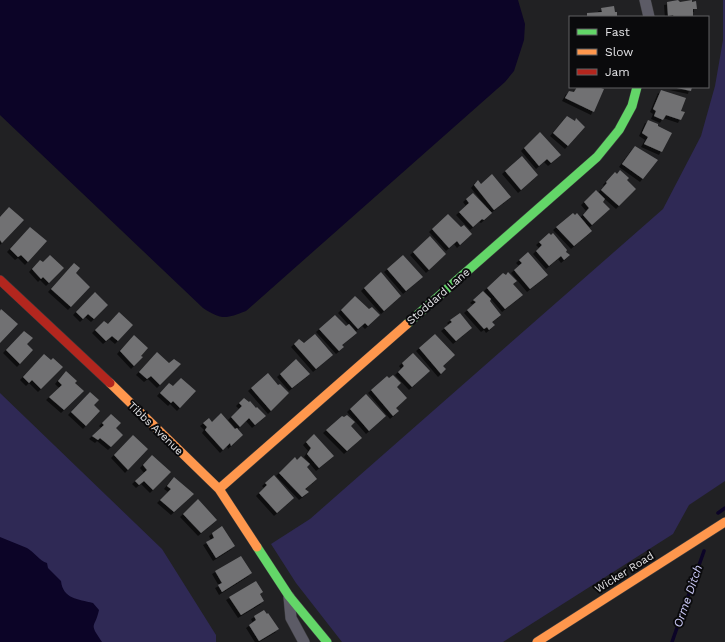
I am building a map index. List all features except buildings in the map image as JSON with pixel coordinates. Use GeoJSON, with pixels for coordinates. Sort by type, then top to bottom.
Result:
{"type":"FeatureCollection","features":[{"type":"Feature","properties":{"kind":"street"},"geometry":{"type":"LineString","coordinates":[[645,0],[649,16]]}},
{"type":"Feature","properties":{"kind":"street","name":"Stoddard Lane"},"geometry":{"type":"LineString","coordinates":[[219,489],[596,157],[619,130],[632,106],[637,88]]}},
{"type":"Feature","properties":{"kind":"street","name":"Tibbs Avenue"},"geometry":{"type":"LineString","coordinates":[[0,280],[62,337],[219,489],[288,596],[327,642]]}},
{"type":"Feature","properties":{"kind":"street","name":"Wicker Road"},"geometry":{"type":"LineString","coordinates":[[537,642],[725,522]]}},
{"type":"Feature","properties":{"kind":"street","name":"Tibbs Avenue"},"geometry":{"type":"LineString","coordinates":[[288,596],[292,618],[304,642]]}},
{"type":"Feature","properties":{"kind":"shaded area"},"geometry":{"type":"Polygon","coordinates":[[[0,0],[518,0],[525,24],[524,40],[514,71],[505,82],[246,311],[233,316],[224,317],[214,315],[203,308],[0,115],[0,0]]]}},
{"type":"Feature","properties":{"kind":"shaded area"},"geometry":{"type":"Polygon","coordinates":[[[723,0],[725,0],[725,481],[689,505],[673,534],[503,642],[342,642],[296,583],[271,544],[310,519],[663,209],[701,136],[715,86],[723,40],[723,0]]]}},
{"type":"Feature","properties":{"kind":"shaded area"},"geometry":{"type":"Polygon","coordinates":[[[0,393],[162,549],[216,635],[216,642],[0,642],[0,393]]]}},
{"type":"Feature","properties":{"kind":"shaded area"},"geometry":{"type":"Polygon","coordinates":[[[0,537],[27,548],[47,563],[48,568],[61,581],[62,587],[68,595],[93,603],[99,610],[94,628],[102,642],[0,642],[0,537]]]}},
{"type":"Feature","properties":{"kind":"waterway","name":"Orme Ditch"},"geometry":{"type":"LineString","coordinates":[[718,513],[725,508]]}},
{"type":"Feature","properties":{"kind":"waterway","name":"Orme Ditch"},"geometry":{"type":"LineString","coordinates":[[672,642],[704,551]]}},
{"type":"Feature","properties":{"kind":"traffic: fast"},"geometry":{"type":"LineString","coordinates":[[407,324],[597,157],[619,130],[632,106],[637,88]]}},
{"type":"Feature","properties":{"kind":"traffic: fast"},"geometry":{"type":"LineString","coordinates":[[257,547],[289,596],[327,642]]}},
{"type":"Feature","properties":{"kind":"traffic: slow"},"geometry":{"type":"LineString","coordinates":[[219,489],[407,324]]}},
{"type":"Feature","properties":{"kind":"traffic: slow"},"geometry":{"type":"LineString","coordinates":[[110,383],[219,489],[257,547]]}},
{"type":"Feature","properties":{"kind":"traffic: slow"},"geometry":{"type":"LineString","coordinates":[[537,642],[725,522]]}},
{"type":"Feature","properties":{"kind":"traffic: jam"},"geometry":{"type":"LineString","coordinates":[[0,280],[110,383]]}}]}
